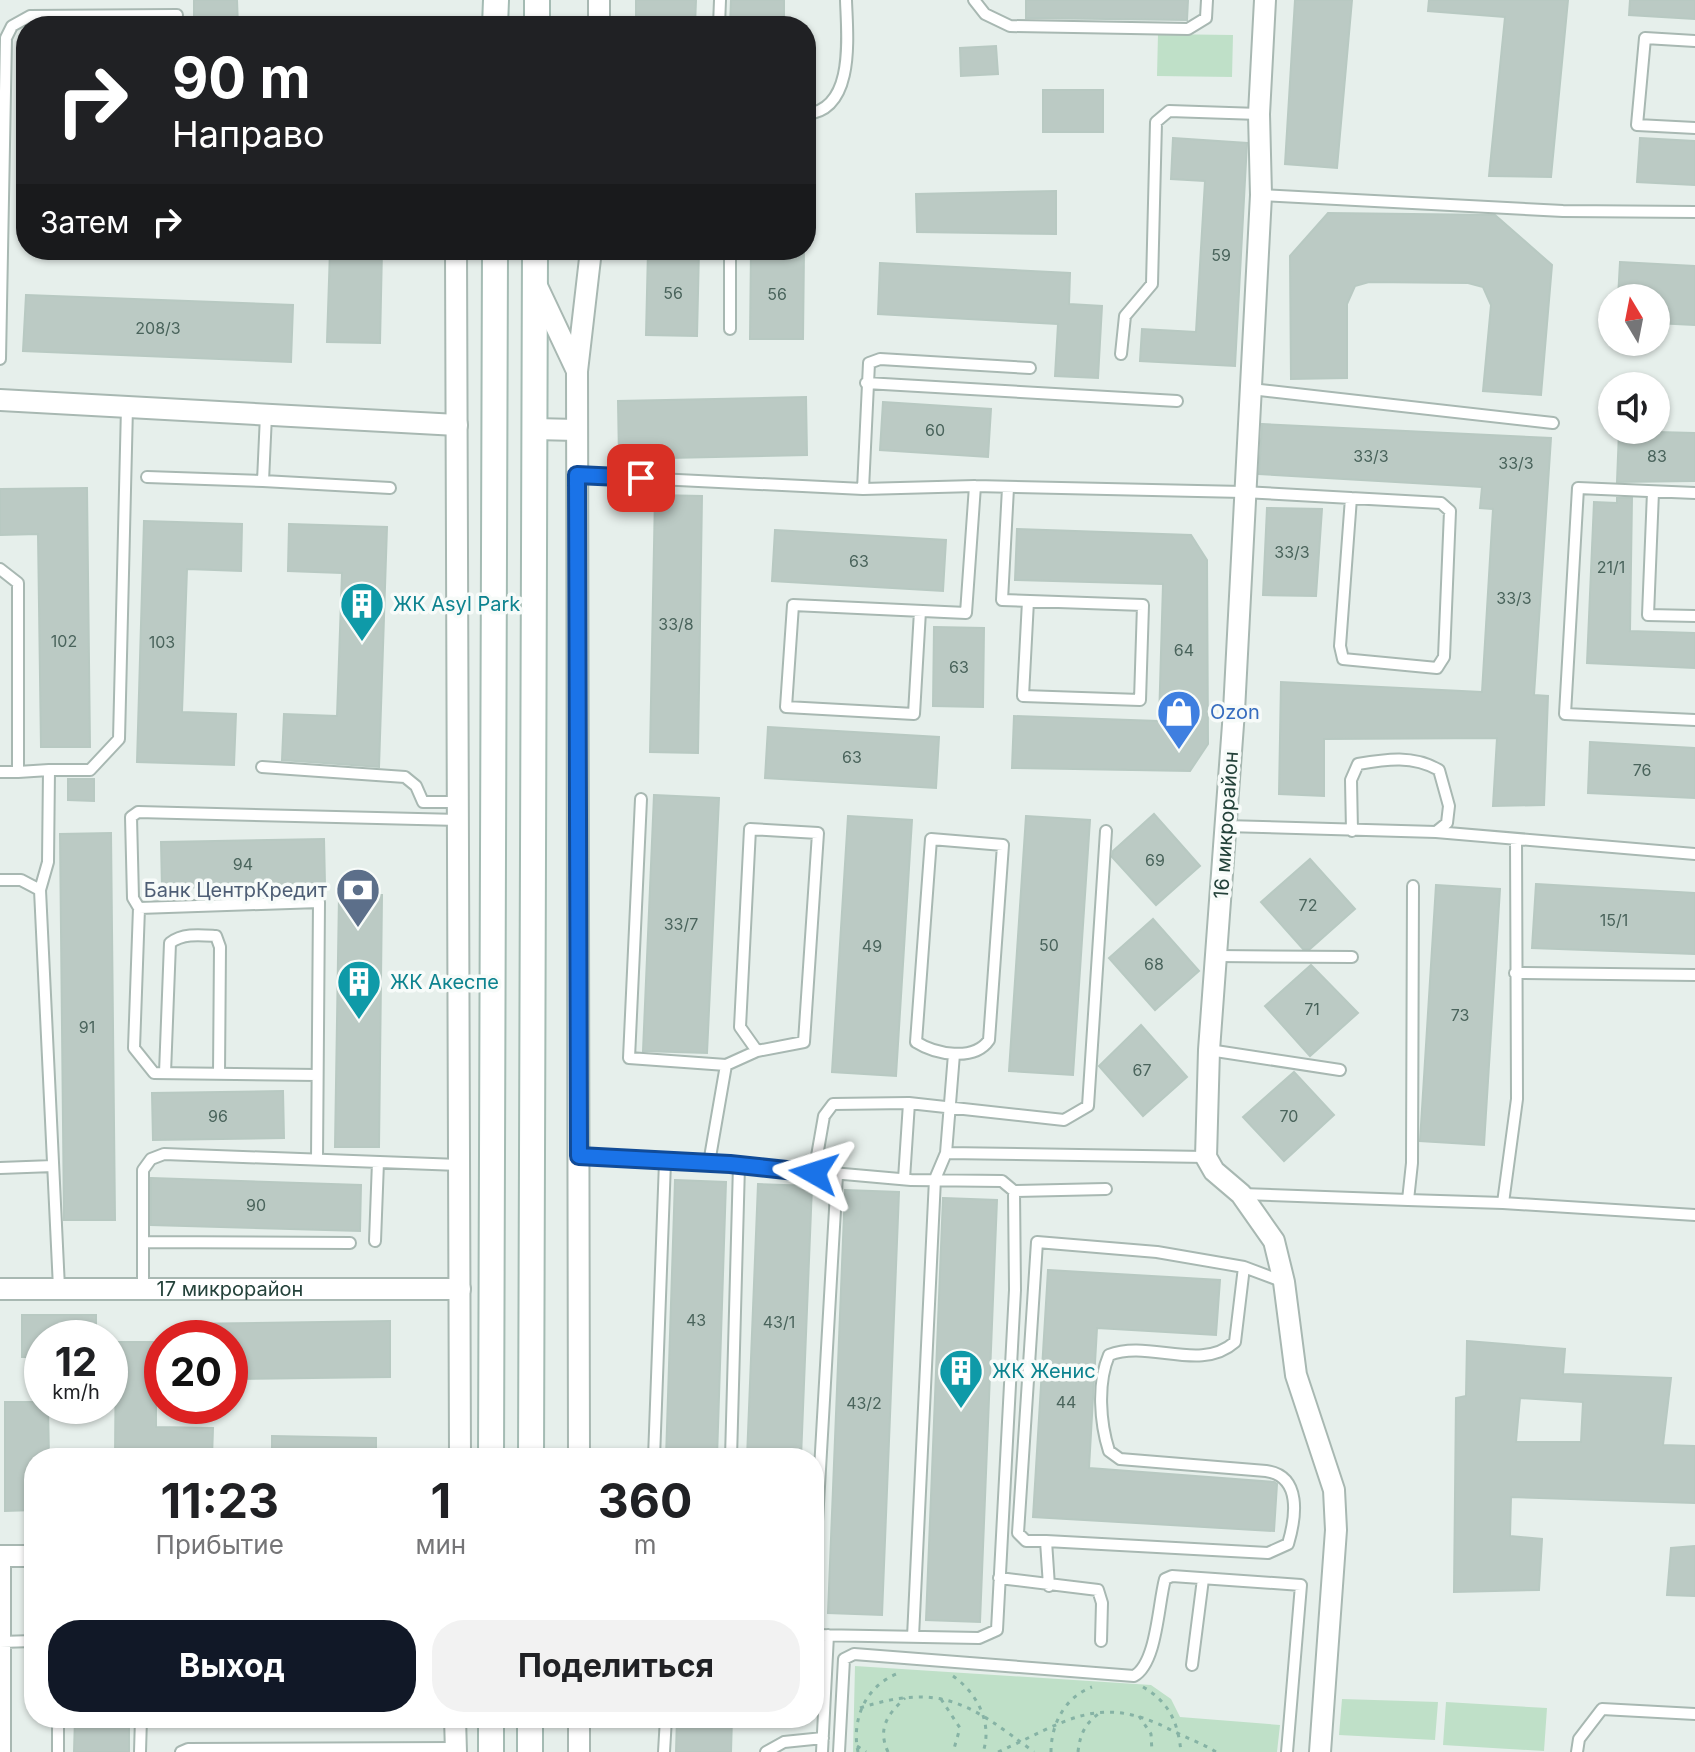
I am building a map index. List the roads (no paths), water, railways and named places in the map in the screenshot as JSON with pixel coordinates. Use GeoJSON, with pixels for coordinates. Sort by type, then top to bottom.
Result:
{"type":"FeatureCollection","features":[{"type":"Feature","properties":{"kind":"main road"},"geometry":{"type":"LineString","coordinates":[[491,1448],[495,260]]}},
{"type":"Feature","properties":{"kind":"main road"},"geometry":{"type":"LineString","coordinates":[[531,1448],[535,260]]}},
{"type":"Feature","properties":{"kind":"main road"},"geometry":{"type":"LineString","coordinates":[[492,1160],[532,1159]]}},
{"type":"Feature","properties":{"kind":"main road"},"geometry":{"type":"LineString","coordinates":[[491,1728],[491,1752]]}},
{"type":"Feature","properties":{"kind":"main road"},"geometry":{"type":"LineString","coordinates":[[530,1728],[530,1752]]}},
{"type":"Feature","properties":{"kind":"street","name":"16 микрорайон"},"geometry":{"type":"LineString","coordinates":[[1206,1157],[1209,1050],[1234,711],[1243,492],[1261,195],[1259,114],[1265,0]]}},
{"type":"Feature","properties":{"kind":"street"},"geometry":{"type":"LineString","coordinates":[[456,260],[460,1448]]}},
{"type":"Feature","properties":{"kind":"street"},"geometry":{"type":"LineString","coordinates":[[579,1448],[577,371],[590,260]]}},
{"type":"Feature","properties":{"kind":"street"},"geometry":{"type":"LineString","coordinates":[[535,282],[577,371]]}},
{"type":"Feature","properties":{"kind":"street"},"geometry":{"type":"LineString","coordinates":[[0,400],[457,425]]}},
{"type":"Feature","properties":{"kind":"street"},"geometry":{"type":"LineString","coordinates":[[534,429],[577,430]]}},
{"type":"Feature","properties":{"kind":"street"},"geometry":{"type":"LineString","coordinates":[[1206,1157],[1214,1171],[1241,1194],[1274,1241],[1284,1282],[1296,1375],[1334,1490],[1336,1530],[1320,1752]]}},
{"type":"Feature","properties":{"kind":"street","name":"17 микрорайон"},"geometry":{"type":"LineString","coordinates":[[0,1289],[460,1289]]}},
{"type":"Feature","properties":{"kind":"street"},"geometry":{"type":"LineString","coordinates":[[2,1556],[24,1556]]}},
{"type":"Feature","properties":{"kind":"street"},"geometry":{"type":"LineString","coordinates":[[455,1728],[456,1750]]}},
{"type":"Feature","properties":{"kind":"street"},"geometry":{"type":"LineString","coordinates":[[579,1728],[579,1752]]}},
{"type":"Feature","properties":{"kind":"lane"},"geometry":{"type":"LineString","coordinates":[[816,112],[836,98],[847,60],[846,0]]}},
{"type":"Feature","properties":{"kind":"lane"},"geometry":{"type":"LineString","coordinates":[[974,0],[985,14],[1010,26],[1188,29],[1206,18],[1207,0]]}},
{"type":"Feature","properties":{"kind":"lane"},"geometry":{"type":"LineString","coordinates":[[30,16],[177,15]]}},
{"type":"Feature","properties":{"kind":"lane"},"geometry":{"type":"LineString","coordinates":[[0,359],[2,75],[6,38],[16,24]]}},
{"type":"Feature","properties":{"kind":"lane"},"geometry":{"type":"LineString","coordinates":[[1695,41],[1645,38],[1637,125],[1695,128]]}},
{"type":"Feature","properties":{"kind":"lane"},"geometry":{"type":"LineString","coordinates":[[1121,354],[1125,316],[1152,284],[1156,122],[1169,111],[1259,114]]}},
{"type":"Feature","properties":{"kind":"lane"},"geometry":{"type":"LineString","coordinates":[[1261,195],[1563,211],[1695,212]]}},
{"type":"Feature","properties":{"kind":"lane"},"geometry":{"type":"LineString","coordinates":[[730,260],[730,329]]}},
{"type":"Feature","properties":{"kind":"lane"},"geometry":{"type":"LineString","coordinates":[[863,489],[869,363],[880,359],[1030,368]]}},
{"type":"Feature","properties":{"kind":"lane"},"geometry":{"type":"LineString","coordinates":[[866,383],[1177,401]]}},
{"type":"Feature","properties":{"kind":"lane"},"geometry":{"type":"LineString","coordinates":[[1251,389],[1553,423]]}},
{"type":"Feature","properties":{"kind":"lane"},"geometry":{"type":"LineString","coordinates":[[0,772],[90,770],[119,739],[127,407]]}},
{"type":"Feature","properties":{"kind":"lane"},"geometry":{"type":"LineString","coordinates":[[263,481],[266,415]]}},
{"type":"Feature","properties":{"kind":"lane"},"geometry":{"type":"LineString","coordinates":[[577,475],[863,489],[975,486],[1243,492],[1351,498],[1441,503],[1450,511],[1444,657],[1437,668],[1343,659],[1340,646],[1351,498]]}},
{"type":"Feature","properties":{"kind":"lane"},"geometry":{"type":"LineString","coordinates":[[147,477],[390,488]]}},
{"type":"Feature","properties":{"kind":"lane"},"geometry":{"type":"LineString","coordinates":[[920,611],[914,714],[786,707],[793,605],[966,613],[975,486]]}},
{"type":"Feature","properties":{"kind":"lane"},"geometry":{"type":"LineString","coordinates":[[1008,488],[1002,600],[1143,605],[1140,700],[1023,696],[1028,601]]}},
{"type":"Feature","properties":{"kind":"lane"},"geometry":{"type":"LineString","coordinates":[[1695,493],[1578,488],[1565,714],[1695,720]]}},
{"type":"Feature","properties":{"kind":"lane"},"geometry":{"type":"LineString","coordinates":[[1653,492],[1648,615],[1695,616]]}},
{"type":"Feature","properties":{"kind":"lane"},"geometry":{"type":"LineString","coordinates":[[0,569],[18,583],[18,772]]}},
{"type":"Feature","properties":{"kind":"lane"},"geometry":{"type":"LineString","coordinates":[[1352,831],[1351,780],[1358,764],[1404,758],[1423,761],[1439,770],[1449,806],[1447,823],[1436,832]]}},
{"type":"Feature","properties":{"kind":"lane"},"geometry":{"type":"LineString","coordinates":[[262,767],[405,777],[416,786],[423,802],[459,811]]}},
{"type":"Feature","properties":{"kind":"lane"},"geometry":{"type":"LineString","coordinates":[[49,770],[48,862],[40,890],[59,1288]]}},
{"type":"Feature","properties":{"kind":"lane"},"geometry":{"type":"LineString","coordinates":[[641,799],[629,1058],[726,1065],[757,1051],[804,1042],[818,833],[750,829],[740,1027],[757,1051]]}},
{"type":"Feature","properties":{"kind":"lane"},"geometry":{"type":"LineString","coordinates":[[317,1075],[154,1073],[134,1048],[139,908],[133,898],[131,817],[138,812],[459,811]]}},
{"type":"Feature","properties":{"kind":"lane"},"geometry":{"type":"LineString","coordinates":[[1225,826],[1436,832],[1695,854]]}},
{"type":"Feature","properties":{"kind":"lane"},"geometry":{"type":"LineString","coordinates":[[814,1173],[824,1116],[833,1104],[909,1103],[1064,1120],[1088,1106],[1106,831]]}},
{"type":"Feature","properties":{"kind":"lane"},"geometry":{"type":"LineString","coordinates":[[931,839],[1003,845],[989,1040],[985,1046],[954,1054],[931,1052],[916,1042],[931,839]]}},
{"type":"Feature","properties":{"kind":"lane"},"geometry":{"type":"LineString","coordinates":[[1503,1203],[1517,1099],[1516,839]]}},
{"type":"Feature","properties":{"kind":"lane"},"geometry":{"type":"LineString","coordinates":[[0,880],[21,880],[40,890]]}},
{"type":"Feature","properties":{"kind":"lane"},"geometry":{"type":"LineString","coordinates":[[1408,1200],[1412,1163],[1413,886]]}},
{"type":"Feature","properties":{"kind":"lane"},"geometry":{"type":"LineString","coordinates":[[139,908],[319,902],[317,1159]]}},
{"type":"Feature","properties":{"kind":"lane"},"geometry":{"type":"LineString","coordinates":[[165,1073],[170,943],[178,937],[200,935],[216,936],[220,947],[219,1074]]}},
{"type":"Feature","properties":{"kind":"lane"},"geometry":{"type":"LineString","coordinates":[[1217,956],[1352,957]]}},
{"type":"Feature","properties":{"kind":"lane"},"geometry":{"type":"LineString","coordinates":[[1515,973],[1695,975]]}},
{"type":"Feature","properties":{"kind":"lane"},"geometry":{"type":"LineString","coordinates":[[1209,1050],[1340,1070]]}},
{"type":"Feature","properties":{"kind":"lane"},"geometry":{"type":"LineString","coordinates":[[913,1637],[935,1179],[946,1153],[954,1054]]}},
{"type":"Feature","properties":{"kind":"lane"},"geometry":{"type":"LineString","coordinates":[[709,1163],[726,1065]]}},
{"type":"Feature","properties":{"kind":"lane"},"geometry":{"type":"LineString","coordinates":[[904,1179],[909,1103]]}},
{"type":"Feature","properties":{"kind":"lane"},"geometry":{"type":"LineString","coordinates":[[946,1153],[1206,1157]]}},
{"type":"Feature","properties":{"kind":"lane"},"geometry":{"type":"LineString","coordinates":[[143,1289],[143,1170],[151,1159],[164,1154],[459,1165]]}},
{"type":"Feature","properties":{"kind":"lane"},"geometry":{"type":"LineString","coordinates":[[579,1156],[904,1179],[1002,1181],[1014,1191],[1106,1189]]}},
{"type":"Feature","properties":{"kind":"lane"},"geometry":{"type":"LineString","coordinates":[[375,1241],[378,1162]]}},
{"type":"Feature","properties":{"kind":"lane"},"geometry":{"type":"LineString","coordinates":[[654,1448],[665,1162]]}},
{"type":"Feature","properties":{"kind":"lane"},"geometry":{"type":"LineString","coordinates":[[731,1448],[739,1165]]}},
{"type":"Feature","properties":{"kind":"lane"},"geometry":{"type":"LineString","coordinates":[[0,1168],[53,1166]]}},
{"type":"Feature","properties":{"kind":"lane"},"geometry":{"type":"LineString","coordinates":[[821,1448],[837,1175]]}},
{"type":"Feature","properties":{"kind":"lane"},"geometry":{"type":"LineString","coordinates":[[824,1635],[979,1638],[997,1630],[1015,1290],[1014,1191]]}},
{"type":"Feature","properties":{"kind":"lane"},"geometry":{"type":"LineString","coordinates":[[1241,1194],[1342,1195],[1695,1215]]}},
{"type":"Feature","properties":{"kind":"lane"},"geometry":{"type":"LineString","coordinates":[[143,1242],[350,1243]]}},
{"type":"Feature","properties":{"kind":"lane"},"geometry":{"type":"LineString","coordinates":[[1244,1267],[1235,1342],[1225,1351],[1199,1356],[1122,1350],[1109,1355],[1105,1365],[1102,1432],[1109,1451],[1120,1459],[1266,1471],[1286,1478],[1294,1491],[1288,1544],[1268,1553],[1026,1541],[1018,1533],[1037,1242],[1157,1252],[1244,1267],[1284,1282]]}},
{"type":"Feature","properties":{"kind":"lane"},"geometry":{"type":"LineString","coordinates":[[1046,1541],[1049,1586]]}},
{"type":"Feature","properties":{"kind":"lane"},"geometry":{"type":"LineString","coordinates":[[2,1556],[5,1752]]}},
{"type":"Feature","properties":{"kind":"lane"},"geometry":{"type":"LineString","coordinates":[[839,1752],[844,1659],[854,1654],[1134,1676],[1144,1671],[1149,1659],[1165,1579],[1172,1576],[1301,1585],[1287,1752]]}},
{"type":"Feature","properties":{"kind":"lane"},"geometry":{"type":"LineString","coordinates":[[999,1578],[1098,1590],[1102,1603],[1101,1641]]}},
{"type":"Feature","properties":{"kind":"lane"},"geometry":{"type":"LineString","coordinates":[[1192,1665],[1203,1579]]}},
{"type":"Feature","properties":{"kind":"lane"},"geometry":{"type":"LineString","coordinates":[[824,1717],[828,1635]]}},
{"type":"Feature","properties":{"kind":"lane"},"geometry":{"type":"LineString","coordinates":[[2,1642],[24,1641]]}},
{"type":"Feature","properties":{"kind":"lane"},"geometry":{"type":"LineString","coordinates":[[1577,1752],[1579,1739],[1602,1709],[1695,1714]]}},
{"type":"Feature","properties":{"kind":"lane"},"geometry":{"type":"LineString","coordinates":[[58,1728],[58,1752]]}},
{"type":"Feature","properties":{"kind":"lane"},"geometry":{"type":"LineString","coordinates":[[140,1752],[141,1728]]}},
{"type":"Feature","properties":{"kind":"lane"},"geometry":{"type":"LineString","coordinates":[[664,1752],[665,1728]]}},
{"type":"Feature","properties":{"kind":"lane"},"geometry":{"type":"LineString","coordinates":[[822,1752],[823,1728]]}},
{"type":"Feature","properties":{"kind":"lane"},"geometry":{"type":"LineString","coordinates":[[766,1752],[784,1742],[823,1738]]}},
{"type":"Feature","properties":{"kind":"lane"},"geometry":{"type":"LineString","coordinates":[[181,1752],[188,1749],[456,1750]]}},
{"type":"Feature","properties":{"kind":"place","name":"ЖК Asyl Park"},"geometry":{"type":"Point","coordinates":[362,643]}},
{"type":"Feature","properties":{"kind":"place","name":"Ozon"},"geometry":{"type":"Point","coordinates":[1179,751]}},
{"type":"Feature","properties":{"kind":"place","name":"Банк ЦентрКредит"},"geometry":{"type":"Point","coordinates":[358,929]}},
{"type":"Feature","properties":{"kind":"place","name":"ЖК Акеспе"},"geometry":{"type":"Point","coordinates":[359,1021]}},
{"type":"Feature","properties":{"kind":"place","name":"ЖК Женис"},"geometry":{"type":"Point","coordinates":[961,1410]}}]}
